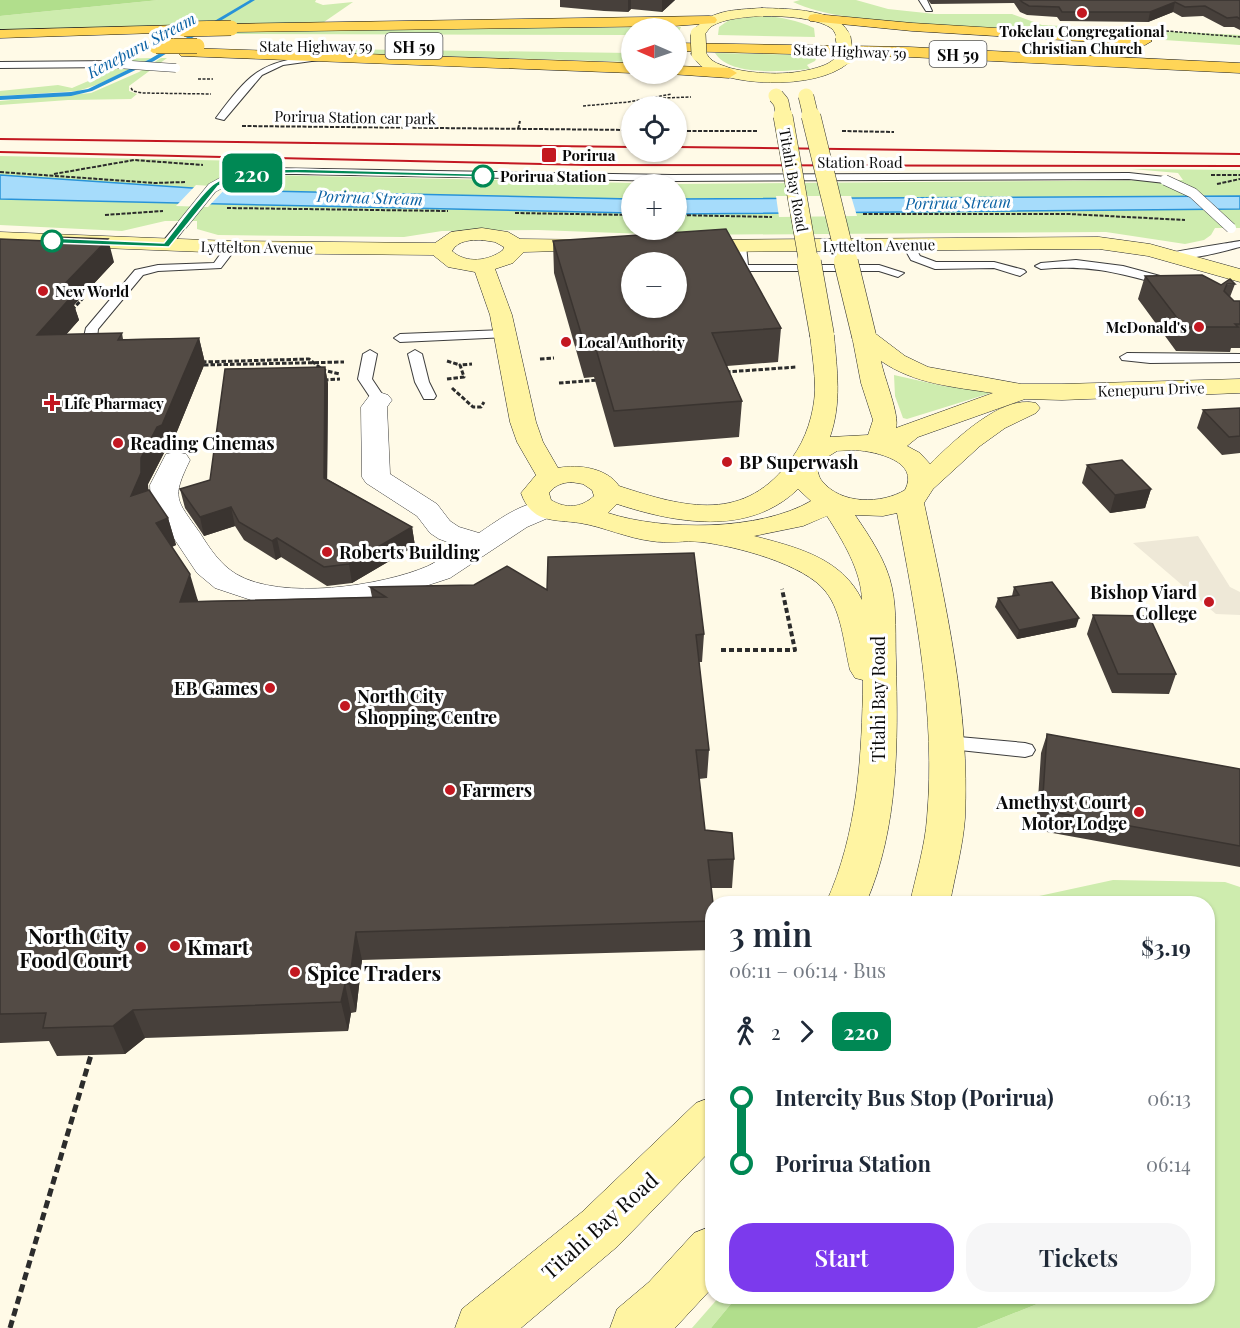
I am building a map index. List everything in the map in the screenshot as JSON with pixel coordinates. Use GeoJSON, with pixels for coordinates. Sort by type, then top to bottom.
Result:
{"type":"FeatureCollection","features":[{"type":"Feature","properties":{"kind":"main road"},"geometry":{"type":"LineString","coordinates":[[716,18],[746,0]]}},
{"type":"Feature","properties":{"kind":"main road"},"geometry":{"type":"LineString","coordinates":[[774,0],[810,17],[838,26],[843,37],[846,57],[840,64],[825,72]]}},
{"type":"Feature","properties":{"kind":"main road"},"geometry":{"type":"LineString","coordinates":[[0,34],[231,28],[674,22],[766,13],[912,27],[1165,42]]}},
{"type":"Feature","properties":{"kind":"main road","name":"Titahi Bay Road"},"geometry":{"type":"LineString","coordinates":[[551,478],[572,474],[591,477],[606,486],[608,492],[673,511],[708,515],[735,511],[759,505],[783,490],[807,459],[824,417],[827,390],[822,335],[781,102],[759,85],[703,62],[699,54],[698,34],[701,26],[716,18]]}},
{"type":"Feature","properties":{"kind":"main road","name":"State Highway 59"},"geometry":{"type":"LineString","coordinates":[[197,46],[529,39]]}},
{"type":"Feature","properties":{"kind":"main road","name":"State Highway 59"},"geometry":{"type":"LineString","coordinates":[[687,40],[951,47],[1240,61]]}},
{"type":"Feature","properties":{"kind":"main road","name":"State Highway 59"},"geometry":{"type":"LineString","coordinates":[[0,41],[154,46],[421,46]]}},
{"type":"Feature","properties":{"kind":"main road"},"geometry":{"type":"LineString","coordinates":[[0,51],[197,46],[232,55],[621,68]]}},
{"type":"Feature","properties":{"kind":"main road","name":"State Highway 59"},"geometry":{"type":"LineString","coordinates":[[687,47],[909,52],[1240,68]]}},
{"type":"Feature","properties":{"kind":"main road"},"geometry":{"type":"LineString","coordinates":[[0,51],[56,48]]}},
{"type":"Feature","properties":{"kind":"main road"},"geometry":{"type":"LineString","coordinates":[[687,71],[778,76],[855,71]]}},
{"type":"Feature","properties":{"kind":"main road","name":"Titahi Bay Road"},"geometry":{"type":"LineString","coordinates":[[825,72],[808,87],[806,96],[864,336],[873,383],[886,420],[883,447]]}},
{"type":"Feature","properties":{"kind":"main road"},"geometry":{"type":"LineString","coordinates":[[515,246],[513,253],[505,259],[483,264],[452,261],[443,255],[441,249],[446,243],[456,238],[482,234],[507,239],[515,246],[543,243],[618,244]]}},
{"type":"Feature","properties":{"kind":"main road","name":"Lyttelton Avenue"},"geometry":{"type":"LineString","coordinates":[[0,238],[231,247],[441,249]]}},
{"type":"Feature","properties":{"kind":"main road","name":"Lyttelton Avenue"},"geometry":{"type":"LineString","coordinates":[[676,246],[1099,243],[1170,255],[1240,276]]}},
{"type":"Feature","properties":{"kind":"main road"},"geometry":{"type":"LineString","coordinates":[[483,264],[498,302],[523,422],[530,442],[551,478],[543,482],[535,493],[536,499],[545,509],[556,513],[580,514],[613,525],[659,533],[699,533],[773,524],[807,515],[832,501]]}},
{"type":"Feature","properties":{"kind":"main road"},"geometry":{"type":"LineString","coordinates":[[864,336],[890,357],[917,371],[938,377],[988,383],[1022,391]]}},
{"type":"Feature","properties":{"kind":"main road","name":"Kenepuru Drive"},"geometry":{"type":"LineString","coordinates":[[883,447],[909,431],[1022,391],[1062,392],[1240,386]]}},
{"type":"Feature","properties":{"kind":"main road","name":"Kenepuru Drive"},"geometry":{"type":"LineString","coordinates":[[916,492],[979,432],[998,420],[1062,392]]}},
{"type":"Feature","properties":{"kind":"main road"},"geometry":{"type":"LineString","coordinates":[[916,492],[881,508],[864,508],[832,501],[816,494],[806,484],[802,474],[807,459],[833,445],[862,443],[883,447],[916,464],[922,474],[916,492],[948,743],[946,820],[931,896]]}},
{"type":"Feature","properties":{"kind":"main road"},"geometry":{"type":"LineString","coordinates":[[580,514],[598,508],[608,497],[608,492]]}},
{"type":"Feature","properties":{"kind":"main road","name":"Titahi Bay Road"},"geometry":{"type":"LineString","coordinates":[[832,501],[861,547],[877,588],[880,736],[874,807],[855,883],[849,896]]}},
{"type":"Feature","properties":{"kind":"main road"},"geometry":{"type":"LineString","coordinates":[[699,533],[795,558],[819,568],[838,587],[851,611],[878,712]]}},
{"type":"Feature","properties":{"kind":"main road","name":"Titahi Bay Road"},"geometry":{"type":"LineString","coordinates":[[481,1328],[600,1229],[705,1125]]}},
{"type":"Feature","properties":{"kind":"main road"},"geometry":{"type":"LineString","coordinates":[[636,1328],[667,1300],[705,1259]]}},
{"type":"Feature","properties":{"kind":"street"},"geometry":{"type":"LineString","coordinates":[[379,400],[374,407],[376,477],[427,510],[440,527],[449,533],[480,543]]}},
{"type":"Feature","properties":{"kind":"street"},"geometry":{"type":"LineString","coordinates":[[176,460],[165,485],[165,504],[208,567],[226,581],[254,592],[314,599],[355,595],[439,572],[480,543],[517,521],[545,509]]}},
{"type":"Feature","properties":{"kind":"lane"},"geometry":{"type":"LineString","coordinates":[[923,0],[929,9]]}},
{"type":"Feature","properties":{"kind":"lane"},"geometry":{"type":"LineString","coordinates":[[232,55],[254,61],[255,74]]}},
{"type":"Feature","properties":{"kind":"lane"},"geometry":{"type":"LineString","coordinates":[[221,118],[255,74],[282,62],[326,57]]}},
{"type":"Feature","properties":{"kind":"lane"},"geometry":{"type":"LineString","coordinates":[[0,65],[117,64],[176,68]]}},
{"type":"Feature","properties":{"kind":"lane","name":"Station Road"},"geometry":{"type":"LineString","coordinates":[[166,245],[215,185],[232,177],[254,172],[287,171],[672,178],[1129,176],[1165,180],[1184,186],[1199,196],[1240,237]]}},
{"type":"Feature","properties":{"kind":"lane"},"geometry":{"type":"LineString","coordinates":[[908,244],[915,258],[935,266],[994,265],[1020,272]]}},
{"type":"Feature","properties":{"kind":"lane"},"geometry":{"type":"LineString","coordinates":[[1170,255],[1191,254],[1240,244]]}},
{"type":"Feature","properties":{"kind":"lane"},"geometry":{"type":"LineString","coordinates":[[740,246],[743,268],[879,268],[898,273]]}},
{"type":"Feature","properties":{"kind":"lane"},"geometry":{"type":"LineString","coordinates":[[104,344],[92,342],[92,328],[139,272],[158,268],[217,266],[231,247]]}},
{"type":"Feature","properties":{"kind":"lane"},"geometry":{"type":"LineString","coordinates":[[1041,266],[1070,262],[1112,271],[1155,286],[1179,287]]}},
{"type":"Feature","properties":{"kind":"lane"},"geometry":{"type":"LineString","coordinates":[[400,338],[504,334]]}},
{"type":"Feature","properties":{"kind":"lane"},"geometry":{"type":"LineString","coordinates":[[370,354],[365,379],[379,400]]}},
{"type":"Feature","properties":{"kind":"lane"},"geometry":{"type":"LineString","coordinates":[[415,354],[422,382],[429,396]]}},
{"type":"Feature","properties":{"kind":"lane"},"geometry":{"type":"LineString","coordinates":[[1127,357],[1150,360],[1239,358]]}},
{"type":"Feature","properties":{"kind":"lane"},"geometry":{"type":"LineString","coordinates":[[948,743],[1025,750]]}},
{"type":"Feature","properties":{"kind":"path"},"geometry":{"type":"LineString","coordinates":[[583,106],[628,102],[678,93]]}},
{"type":"Feature","properties":{"kind":"path"},"geometry":{"type":"LineString","coordinates":[[518,128],[520,121]]}},
{"type":"Feature","properties":{"kind":"path","name":"Porirua Station car park"},"geometry":{"type":"LineString","coordinates":[[234,126],[518,128]]}},
{"type":"Feature","properties":{"kind":"path"},"geometry":{"type":"LineString","coordinates":[[518,128],[621,129]]}},
{"type":"Feature","properties":{"kind":"path"},"geometry":{"type":"LineString","coordinates":[[518,128],[621,130]]}},
{"type":"Feature","properties":{"kind":"path"},"geometry":{"type":"LineString","coordinates":[[0,172],[38,175],[82,170],[134,160],[213,166]]}},
{"type":"Feature","properties":{"kind":"path"},"geometry":{"type":"LineString","coordinates":[[224,208],[273,207],[458,212]]}},
{"type":"Feature","properties":{"kind":"path"},"geometry":{"type":"LineString","coordinates":[[96,215],[168,211]]}},
{"type":"Feature","properties":{"kind":"path"},"geometry":{"type":"LineString","coordinates":[[505,213],[621,215]]}},
{"type":"Feature","properties":{"kind":"path"},"geometry":{"type":"LineString","coordinates":[[855,214],[1002,213],[1113,216],[1149,220],[1193,219]]}},
{"type":"Feature","properties":{"kind":"path"},"geometry":{"type":"LineString","coordinates":[[687,215],[775,217]]}},
{"type":"Feature","properties":{"kind":"path"},"geometry":{"type":"LineString","coordinates":[[535,360],[554,358]]}},
{"type":"Feature","properties":{"kind":"path"},"geometry":{"type":"LineString","coordinates":[[191,362],[309,359],[323,370],[342,374]]}},
{"type":"Feature","properties":{"kind":"path"},"geometry":{"type":"LineString","coordinates":[[204,365],[338,362]]}},
{"type":"Feature","properties":{"kind":"path"},"geometry":{"type":"LineString","coordinates":[[306,368],[312,363]]}},
{"type":"Feature","properties":{"kind":"path"},"geometry":{"type":"LineString","coordinates":[[252,370],[254,364]]}},
{"type":"Feature","properties":{"kind":"path"},"geometry":{"type":"LineString","coordinates":[[472,364],[460,365],[464,377],[443,380],[473,407],[481,407],[484,402]]}},
{"type":"Feature","properties":{"kind":"path"},"geometry":{"type":"LineString","coordinates":[[725,372],[804,367]]}},
{"type":"Feature","properties":{"kind":"path"},"geometry":{"type":"LineString","coordinates":[[323,380],[342,379]]}},
{"type":"Feature","properties":{"kind":"path"},"geometry":{"type":"LineString","coordinates":[[559,383],[606,380]]}},
{"type":"Feature","properties":{"kind":"path"},"geometry":{"type":"LineString","coordinates":[[722,650],[795,650],[782,589]]}},
{"type":"Feature","properties":{"kind":"path"},"geometry":{"type":"LineString","coordinates":[[10,1328],[91,1055]]}},
{"type":"Feature","properties":{"kind":"green space"},"geometry":{"type":"Polygon","coordinates":[[[0,0],[159,0],[0,16],[0,0]]]}},
{"type":"Feature","properties":{"kind":"green space"},"geometry":{"type":"Polygon","coordinates":[[[159,0],[316,0],[315,2],[323,5],[353,2],[324,22],[0,31],[0,16],[159,0]]]}},
{"type":"Feature","properties":{"kind":"green space"},"geometry":{"type":"Polygon","coordinates":[[[856,0],[888,9],[935,14],[1012,14],[1042,25],[1240,35],[1240,45],[892,22],[829,13],[793,2],[856,0]]]}},
{"type":"Feature","properties":{"kind":"green space"},"geometry":{"type":"Polygon","coordinates":[[[757,16],[786,19],[807,25],[814,28],[815,37],[718,35],[719,27],[729,20],[757,16]]]}},
{"type":"Feature","properties":{"kind":"green space"},"geometry":{"type":"Polygon","coordinates":[[[621,27],[621,35],[217,34],[223,29],[621,27]]]}},
{"type":"Feature","properties":{"kind":"green space"},"geometry":{"type":"Polygon","coordinates":[[[333,49],[621,53],[621,62],[330,53],[333,49]]]}},
{"type":"Feature","properties":{"kind":"green space"},"geometry":{"type":"Polygon","coordinates":[[[715,53],[818,55],[815,61],[807,65],[810,69],[759,71],[733,66],[722,61],[715,53]]]}},
{"type":"Feature","properties":{"kind":"green space"},"geometry":{"type":"Polygon","coordinates":[[[152,58],[99,84],[78,91],[0,96],[0,91],[58,85],[72,88],[107,73],[118,62],[111,59],[152,58]]]}},
{"type":"Feature","properties":{"kind":"green space"},"geometry":{"type":"Polygon","coordinates":[[[161,58],[167,58],[129,86],[129,91],[137,94],[131,99],[68,100],[0,105],[0,101],[91,93],[139,72],[161,58]]]}},
{"type":"Feature","properties":{"kind":"green space"},"geometry":{"type":"Polygon","coordinates":[[[0,156],[248,161],[250,167],[221,174],[621,183],[621,199],[222,190],[0,175],[0,156]]]}},
{"type":"Feature","properties":{"kind":"green space"},"geometry":{"type":"Polygon","coordinates":[[[1132,169],[1240,170],[1240,196],[687,199],[687,184],[1183,180],[1178,173],[1132,169]]]}},
{"type":"Feature","properties":{"kind":"green space"},"geometry":{"type":"Polygon","coordinates":[[[0,199],[621,213],[621,233],[538,230],[442,231],[404,237],[218,235],[197,229],[197,221],[165,221],[122,231],[0,225],[0,199]]]}},
{"type":"Feature","properties":{"kind":"green space"},"geometry":{"type":"Polygon","coordinates":[[[1240,209],[1240,228],[1215,228],[1204,240],[1185,244],[1106,232],[687,235],[687,214],[1240,209]]]}},
{"type":"Feature","properties":{"kind":"green space"},"geometry":{"type":"Polygon","coordinates":[[[894,375],[943,386],[994,392],[907,419],[903,418],[895,396],[894,375]]]}},
{"type":"Feature","properties":{"kind":"green space"},"geometry":{"type":"Polygon","coordinates":[[[1113,880],[1225,882],[1240,887],[1240,1328],[977,1328],[1037,1304],[1215,1304],[1215,896],[1039,896],[1113,880]]]}},
{"type":"Feature","properties":{"kind":"green space"},"geometry":{"type":"Polygon","coordinates":[[[713,1304],[731,1304],[711,1328],[692,1328],[713,1304]]]}},
{"type":"Feature","properties":{"kind":"green space"},"geometry":{"type":"Polygon","coordinates":[[[731,1304],[1037,1304],[977,1328],[711,1328],[731,1304]]]}},
{"type":"Feature","properties":{"kind":"shaded area"},"geometry":{"type":"Polygon","coordinates":[[[1198,536],[1230,587],[1240,592],[1240,615],[1216,614],[1133,543],[1198,536]]]}},
{"type":"Feature","properties":{"kind":"water","name":"Porirua Stream"},"geometry":{"type":"Polygon","coordinates":[[[0,175],[222,190],[621,199],[621,213],[0,199],[0,175]]]}},
{"type":"Feature","properties":{"kind":"water","name":"Porirua Stream"},"geometry":{"type":"Polygon","coordinates":[[[1240,196],[1240,209],[687,214],[687,199],[1240,196]]]}},
{"type":"Feature","properties":{"kind":"pier"},"geometry":{"type":"Polygon","coordinates":[[[196,185],[227,187],[208,207],[176,206],[196,185]]]}},
{"type":"Feature","properties":{"kind":"pier"},"geometry":{"type":"Polygon","coordinates":[[[776,196],[851,196],[857,216],[779,217],[776,196]]]}},
{"type":"Feature","properties":{"kind":"building"},"geometry":{"type":"Polygon","coordinates":[[[1020,0],[1240,0],[1240,19],[1227,18],[1205,6],[1185,7],[1175,2],[1150,12],[1062,12],[1059,7],[1029,6],[1020,0]]]}},
{"type":"Feature","properties":{"kind":"building"},"geometry":{"type":"Polygon","coordinates":[[[726,229],[781,328],[712,333],[742,401],[614,411],[594,342],[584,343],[553,241],[621,236],[621,240],[687,240],[687,232],[726,229]]]}},
{"type":"Feature","properties":{"kind":"building","name":"North City Shopping Centre"},"geometry":{"type":"Polygon","coordinates":[[[53,237],[108,239],[54,295],[72,296],[37,335],[122,333],[118,340],[199,338],[162,425],[157,427],[141,458],[141,473],[131,496],[149,490],[168,518],[156,523],[190,574],[180,602],[386,597],[370,587],[474,585],[507,566],[547,590],[548,557],[694,553],[704,634],[696,635],[709,750],[696,750],[705,830],[732,833],[734,859],[708,860],[712,896],[705,896],[705,921],[356,932],[349,984],[345,984],[341,1002],[133,1010],[113,1026],[43,1028],[46,1013],[0,1014],[0,239],[48,241],[53,237]]]}},
{"type":"Feature","properties":{"kind":"building"},"geometry":{"type":"Polygon","coordinates":[[[1202,275],[1221,285],[1230,279],[1235,284],[1227,284],[1224,291],[1234,301],[1240,301],[1240,324],[1235,324],[1238,327],[1184,327],[1145,276],[1202,275]]]}},
{"type":"Feature","properties":{"kind":"building"},"geometry":{"type":"Polygon","coordinates":[[[325,367],[324,478],[412,527],[349,564],[324,567],[277,538],[272,541],[239,522],[231,507],[200,517],[180,489],[210,480],[225,369],[325,367]]]}},
{"type":"Feature","properties":{"kind":"building"},"geometry":{"type":"Polygon","coordinates":[[[1240,408],[1240,436],[1229,437],[1203,410],[1240,408]]]}},
{"type":"Feature","properties":{"kind":"building"},"geometry":{"type":"Polygon","coordinates":[[[1122,460],[1151,489],[1115,495],[1087,465],[1122,460]]]}},
{"type":"Feature","properties":{"kind":"building"},"geometry":{"type":"Polygon","coordinates":[[[1052,582],[1079,618],[1019,630],[998,598],[1019,595],[1014,587],[1052,582]]]}},
{"type":"Feature","properties":{"kind":"building"},"geometry":{"type":"Polygon","coordinates":[[[1093,615],[1149,616],[1176,674],[1118,674],[1093,615]]]}},
{"type":"Feature","properties":{"kind":"building","name":"Amethyst Court Motor Lodge"},"geometry":{"type":"Polygon","coordinates":[[[1047,734],[1240,769],[1240,846],[1042,810],[1047,734]]]}},
{"type":"Feature","properties":{"kind":"waterway","name":"Kenepuru Stream"},"geometry":{"type":"LineString","coordinates":[[0,98],[71,94],[90,90],[152,60],[253,0]]}},
{"type":"Feature","properties":{"kind":"railway"},"geometry":{"type":"LineString","coordinates":[[0,139],[621,147]]}},
{"type":"Feature","properties":{"kind":"railway"},"geometry":{"type":"LineString","coordinates":[[687,147],[1240,154]]}},
{"type":"Feature","properties":{"kind":"railway"},"geometry":{"type":"LineString","coordinates":[[0,152],[588,165],[1240,166]]}},
{"type":"Feature","properties":{"kind":"bus line","name":"220"},"geometry":{"type":"LineString","coordinates":[[52,241],[166,245],[215,185],[232,177],[254,172],[483,176]]}},
{"type":"Feature","properties":{"kind":"place","name":"Tokelau Congregational Christian Church"},"geometry":{"type":"Point","coordinates":[1082,13]}},
{"type":"Feature","properties":{"kind":"place","name":"Porirua"},"geometry":{"type":"Point","coordinates":[549,155]}},
{"type":"Feature","properties":{"kind":"place","name":"Porirua Station"},"geometry":{"type":"Point","coordinates":[483,176]}},
{"type":"Feature","properties":{"kind":"place","name":"New World"},"geometry":{"type":"Point","coordinates":[43,291]}},
{"type":"Feature","properties":{"kind":"place","name":"McDonald's"},"geometry":{"type":"Point","coordinates":[1199,327]}},
{"type":"Feature","properties":{"kind":"place","name":"Local Authority"},"geometry":{"type":"Point","coordinates":[566,342]}},
{"type":"Feature","properties":{"kind":"place","name":"Life Pharmacy"},"geometry":{"type":"Point","coordinates":[52,403]}},
{"type":"Feature","properties":{"kind":"place","name":"Reading Cinemas"},"geometry":{"type":"Point","coordinates":[118,443]}},
{"type":"Feature","properties":{"kind":"place","name":"BP Superwash"},"geometry":{"type":"Point","coordinates":[727,462]}},
{"type":"Feature","properties":{"kind":"place","name":"Roberts Building"},"geometry":{"type":"Point","coordinates":[327,552]}},
{"type":"Feature","properties":{"kind":"place","name":"Bishop Viard College"},"geometry":{"type":"Point","coordinates":[1209,602]}},
{"type":"Feature","properties":{"kind":"place","name":"EB Games"},"geometry":{"type":"Point","coordinates":[270,688]}},
{"type":"Feature","properties":{"kind":"place","name":"North City Shopping Centre"},"geometry":{"type":"Point","coordinates":[345,706]}},
{"type":"Feature","properties":{"kind":"place","name":"Farmers"},"geometry":{"type":"Point","coordinates":[450,790]}},
{"type":"Feature","properties":{"kind":"place","name":"Amethyst Court Motor Lodge"},"geometry":{"type":"Point","coordinates":[1139,812]}},
{"type":"Feature","properties":{"kind":"place","name":"Kmart"},"geometry":{"type":"Point","coordinates":[175,946]}},
{"type":"Feature","properties":{"kind":"place","name":"North City Food Court"},"geometry":{"type":"Point","coordinates":[141,947]}},
{"type":"Feature","properties":{"kind":"place","name":"Spice Traders"},"geometry":{"type":"Point","coordinates":[295,972]}}]}
